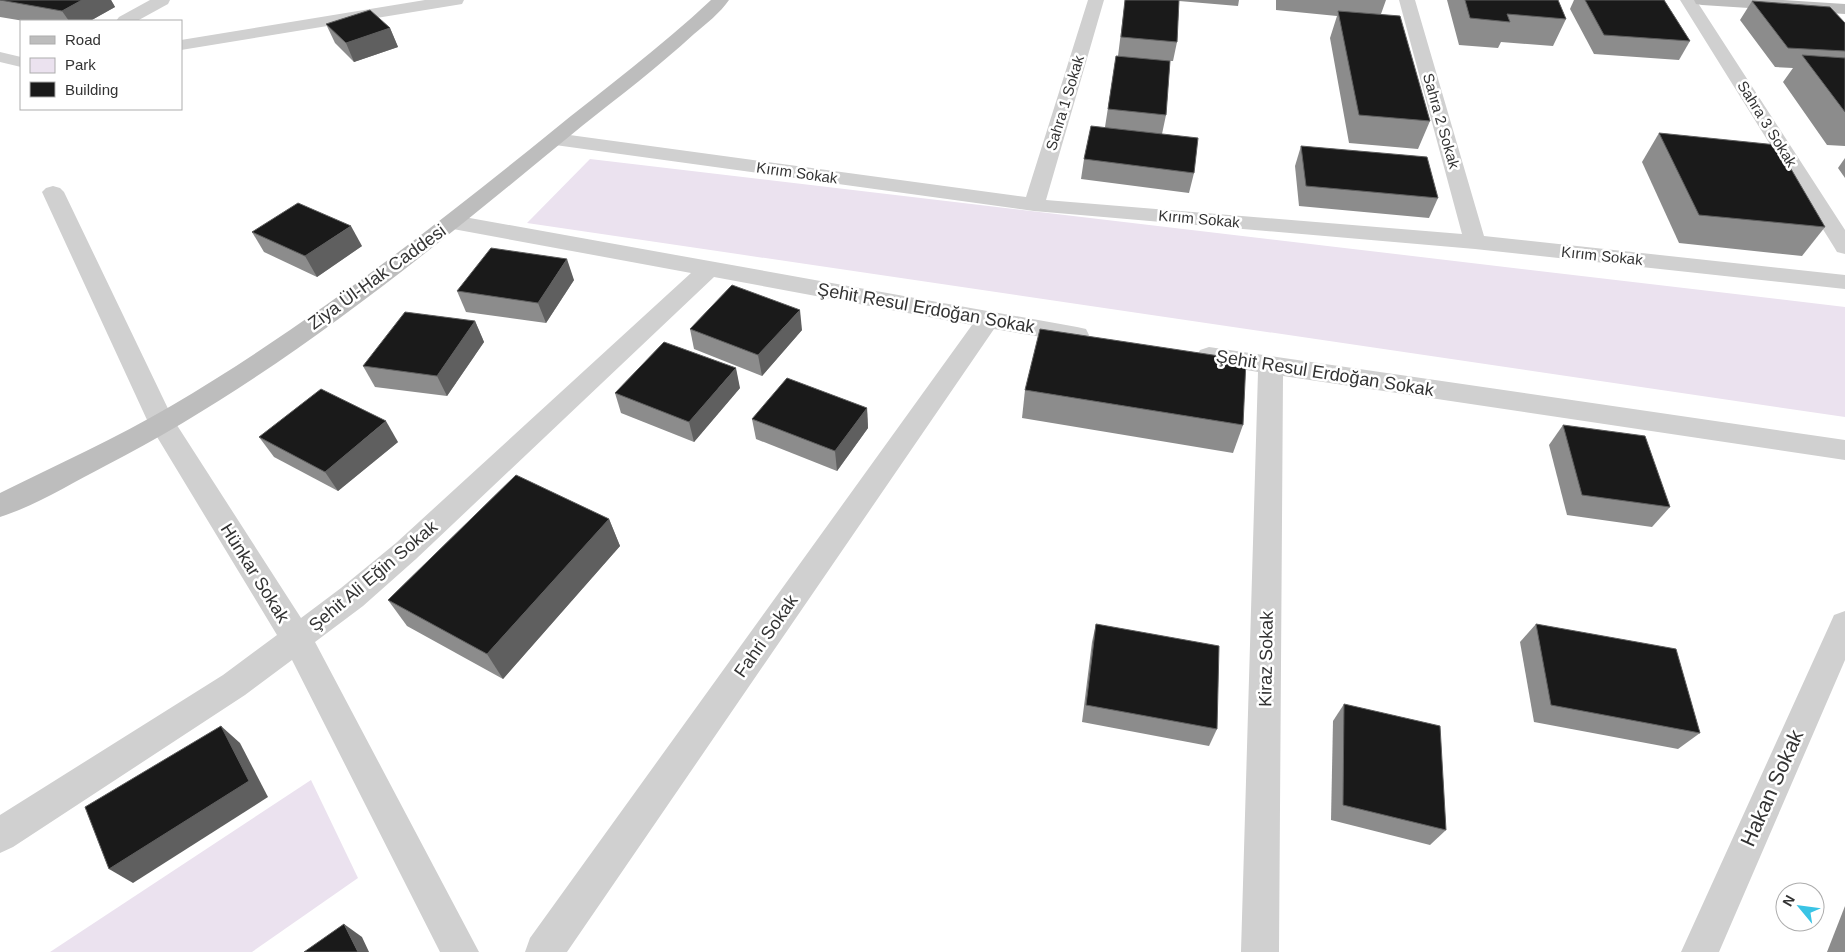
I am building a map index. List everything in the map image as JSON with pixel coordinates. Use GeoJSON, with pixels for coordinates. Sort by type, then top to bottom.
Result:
{"type":"FeatureCollection","features":[{"type":"Feature","properties":{"kind":"street"},"geometry":{"type":"LineString","coordinates":[[127,20],[162,0]]}},
{"type":"Feature","properties":{"kind":"street"},"geometry":{"type":"LineString","coordinates":[[182,45],[456,0]]}},
{"type":"Feature","properties":{"kind":"street","name":"Ziya Ül-Hak Caddesi"},"geometry":{"type":"LineString","coordinates":[[0,506],[161,422],[280,348],[453,222],[678,38],[721,0]]}},
{"type":"Feature","properties":{"kind":"street","name":"Sahra 1 Sokak"},"geometry":{"type":"LineString","coordinates":[[1034,205],[1096,0]]}},
{"type":"Feature","properties":{"kind":"street","name":"Sahra 2 Sokak"},"geometry":{"type":"LineString","coordinates":[[1407,0],[1475,242]]}},
{"type":"Feature","properties":{"kind":"street","name":"Sahra 3 Sokak"},"geometry":{"type":"LineString","coordinates":[[1688,0],[1845,247]]}},
{"type":"Feature","properties":{"kind":"street"},"geometry":{"type":"LineString","coordinates":[[1702,0],[1845,8]]}},
{"type":"Feature","properties":{"kind":"street"},"geometry":{"type":"LineString","coordinates":[[0,57],[20,62]]}},
{"type":"Feature","properties":{"kind":"street","name":"Kırım Sokak"},"geometry":{"type":"LineString","coordinates":[[555,139],[1034,205],[1475,242],[1845,282]]}},
{"type":"Feature","properties":{"kind":"street","name":"Hünkar Sokak"},"geometry":{"type":"LineString","coordinates":[[53,192],[161,422],[297,639],[460,952]]}},
{"type":"Feature","properties":{"kind":"street","name":"Şehit Resul Erdoğan Sokak"},"geometry":{"type":"LineString","coordinates":[[453,222],[1095,338]]}},
{"type":"Feature","properties":{"kind":"street","name":"Şehit Ali Eğin Sokak"},"geometry":{"type":"LineString","coordinates":[[0,835],[234,685],[352,597],[406,551],[709,269]]}},
{"type":"Feature","properties":{"kind":"street","name":"Fahri Sokak"},"geometry":{"type":"LineString","coordinates":[[544,952],[988,320]]}},
{"type":"Feature","properties":{"kind":"street","name":"Şehit Resul Erdoğan Sokak"},"geometry":{"type":"LineString","coordinates":[[1183,352],[1845,450]]}},
{"type":"Feature","properties":{"kind":"street","name":"Kiraz Sokak"},"geometry":{"type":"LineString","coordinates":[[1260,952],[1272,366]]}},
{"type":"Feature","properties":{"kind":"street","name":"Hakan Sokak"},"geometry":{"type":"LineString","coordinates":[[1700,952],[1845,624]]}},
{"type":"Feature","properties":{"kind":"green space"},"geometry":{"type":"Polygon","coordinates":[[[590,159],[1845,307],[1845,417],[527,223],[590,159]]]}},
{"type":"Feature","properties":{"kind":"green space"},"geometry":{"type":"Polygon","coordinates":[[[311,780],[358,878],[252,952],[50,952],[311,780]]]}},
{"type":"Feature","properties":{"kind":"building"},"geometry":{"type":"Polygon","coordinates":[[[0,0],[82,0],[62,11],[0,0]]]}},
{"type":"Feature","properties":{"kind":"building"},"geometry":{"type":"Polygon","coordinates":[[[1125,0],[1179,0],[1177,42],[1121,37],[1125,0]]]}},
{"type":"Feature","properties":{"kind":"building"},"geometry":{"type":"Polygon","coordinates":[[[1465,0],[1558,0],[1566,19],[1507,14],[1510,22],[1470,18],[1465,0]]]}},
{"type":"Feature","properties":{"kind":"building"},"geometry":{"type":"Polygon","coordinates":[[[1585,0],[1664,0],[1690,41],[1604,35],[1585,0]]]}},
{"type":"Feature","properties":{"kind":"building"},"geometry":{"type":"Polygon","coordinates":[[[1752,1],[1830,7],[1845,23],[1845,51],[1788,48],[1752,1]]]}},
{"type":"Feature","properties":{"kind":"building"},"geometry":{"type":"Polygon","coordinates":[[[370,10],[390,28],[346,43],[326,24],[370,10]]]}},
{"type":"Feature","properties":{"kind":"building"},"geometry":{"type":"Polygon","coordinates":[[[1338,11],[1400,16],[1430,121],[1359,115],[1338,11]]]}},
{"type":"Feature","properties":{"kind":"building"},"geometry":{"type":"Polygon","coordinates":[[[1802,55],[1845,58],[1845,112],[1802,55]]]}},
{"type":"Feature","properties":{"kind":"building"},"geometry":{"type":"Polygon","coordinates":[[[1116,56],[1170,61],[1166,115],[1108,109],[1116,56]]]}},
{"type":"Feature","properties":{"kind":"building"},"geometry":{"type":"Polygon","coordinates":[[[1091,126],[1198,138],[1194,173],[1084,159],[1091,126]]]}},
{"type":"Feature","properties":{"kind":"building"},"geometry":{"type":"Polygon","coordinates":[[[1659,133],[1777,145],[1825,227],[1699,215],[1659,133]]]}},
{"type":"Feature","properties":{"kind":"building"},"geometry":{"type":"Polygon","coordinates":[[[1301,146],[1427,157],[1438,198],[1306,186],[1301,146]]]}},
{"type":"Feature","properties":{"kind":"building"},"geometry":{"type":"Polygon","coordinates":[[[298,203],[351,226],[305,256],[252,232],[298,203]]]}},
{"type":"Feature","properties":{"kind":"building"},"geometry":{"type":"Polygon","coordinates":[[[491,248],[567,259],[538,303],[457,291],[491,248]]]}},
{"type":"Feature","properties":{"kind":"building"},"geometry":{"type":"Polygon","coordinates":[[[732,285],[800,310],[758,355],[690,329],[732,285]]]}},
{"type":"Feature","properties":{"kind":"building"},"geometry":{"type":"Polygon","coordinates":[[[405,312],[475,321],[437,376],[363,366],[405,312]]]}},
{"type":"Feature","properties":{"kind":"building"},"geometry":{"type":"Polygon","coordinates":[[[1040,329],[1246,360],[1243,425],[1025,390],[1040,329]]]}},
{"type":"Feature","properties":{"kind":"building"},"geometry":{"type":"Polygon","coordinates":[[[664,342],[736,368],[689,422],[615,393],[664,342]]]}},
{"type":"Feature","properties":{"kind":"building"},"geometry":{"type":"Polygon","coordinates":[[[787,378],[867,408],[835,451],[752,419],[787,378]]]}},
{"type":"Feature","properties":{"kind":"building"},"geometry":{"type":"Polygon","coordinates":[[[321,389],[386,421],[325,472],[259,437],[321,389]]]}},
{"type":"Feature","properties":{"kind":"building"},"geometry":{"type":"Polygon","coordinates":[[[1563,425],[1645,436],[1670,507],[1582,495],[1563,425]]]}},
{"type":"Feature","properties":{"kind":"building"},"geometry":{"type":"Polygon","coordinates":[[[516,475],[609,519],[487,654],[388,600],[516,475]]]}},
{"type":"Feature","properties":{"kind":"building"},"geometry":{"type":"Polygon","coordinates":[[[1096,624],[1219,646],[1217,729],[1086,705],[1096,624]]]}},
{"type":"Feature","properties":{"kind":"building"},"geometry":{"type":"Polygon","coordinates":[[[1536,624],[1676,649],[1700,733],[1551,705],[1536,624]]]}},
{"type":"Feature","properties":{"kind":"building"},"geometry":{"type":"Polygon","coordinates":[[[1344,704],[1440,726],[1446,830],[1343,805],[1344,704]]]}},
{"type":"Feature","properties":{"kind":"building"},"geometry":{"type":"Polygon","coordinates":[[[221,726],[249,781],[109,869],[85,807],[221,726]]]}},
{"type":"Feature","properties":{"kind":"building"},"geometry":{"type":"Polygon","coordinates":[[[344,924],[358,952],[304,952],[344,924]]]}}]}
